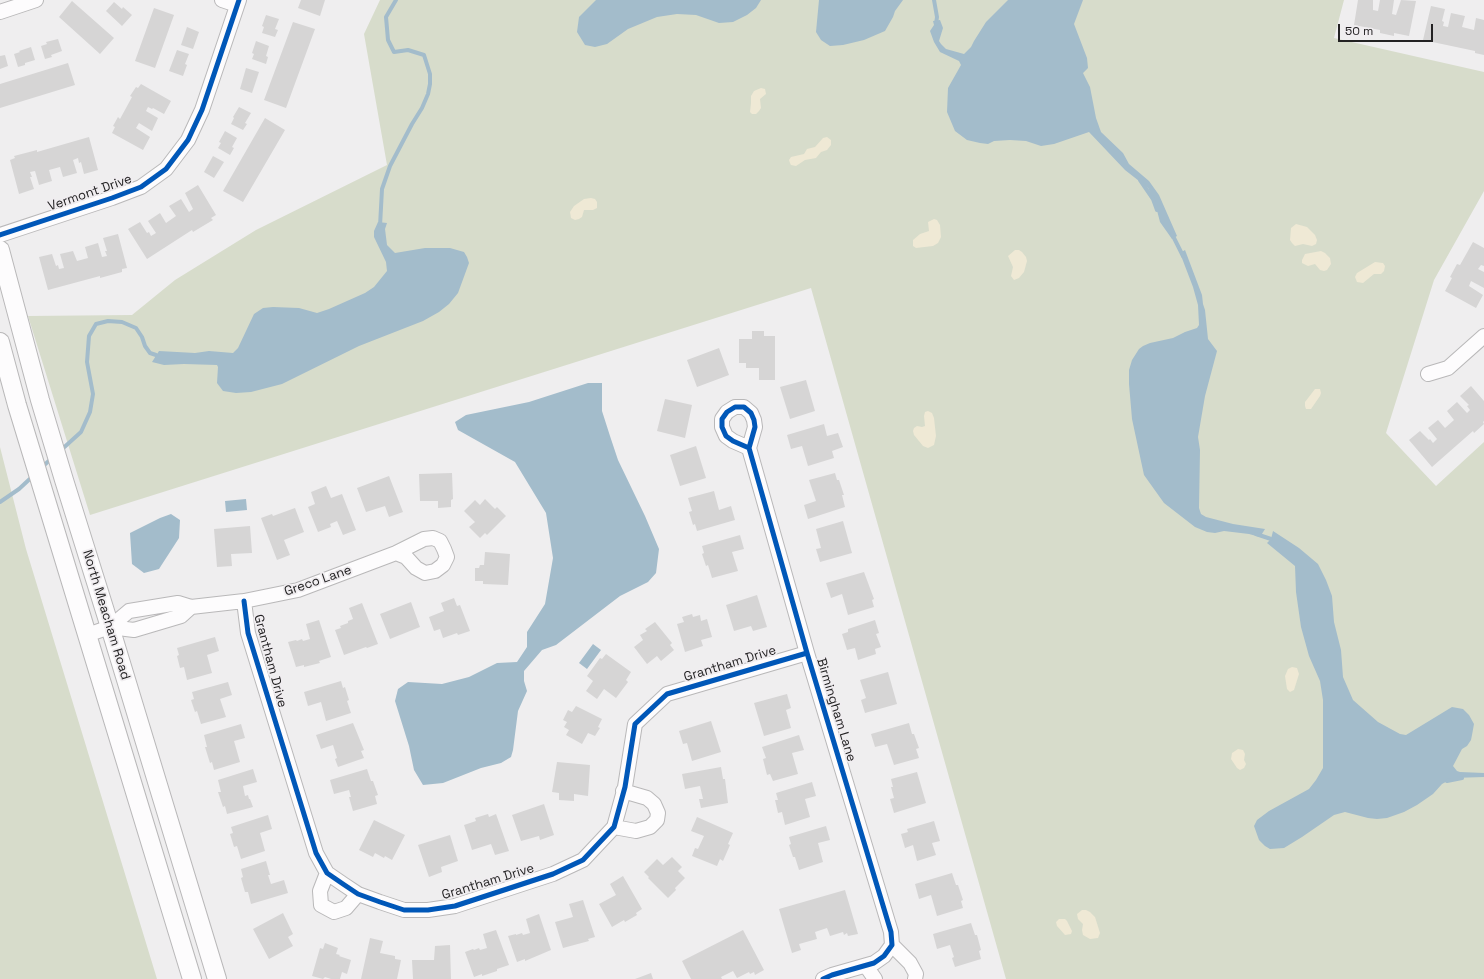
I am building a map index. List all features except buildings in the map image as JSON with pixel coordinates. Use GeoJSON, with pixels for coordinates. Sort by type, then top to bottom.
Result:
{"type":"FeatureCollection","features":[{"type":"Feature","properties":{"kind":"main road","name":"North Meacham Road"},"geometry":{"type":"LineString","coordinates":[[0,250],[49,430],[217,979]]}},
{"type":"Feature","properties":{"kind":"main road","name":"North Meacham Road"},"geometry":{"type":"LineString","coordinates":[[0,342],[30,447],[192,979]]}},
{"type":"Feature","properties":{"kind":"street"},"geometry":{"type":"LineString","coordinates":[[0,12],[36,0]]}},
{"type":"Feature","properties":{"kind":"street"},"geometry":{"type":"LineString","coordinates":[[222,0],[238,3]]}},
{"type":"Feature","properties":{"kind":"street","name":"Vermont Drive"},"geometry":{"type":"LineString","coordinates":[[0,235],[141,187],[166,169],[188,140],[202,110],[238,3]]}},
{"type":"Feature","properties":{"kind":"street"},"geometry":{"type":"LineString","coordinates":[[1428,374],[1448,368],[1484,336]]}},
{"type":"Feature","properties":{"kind":"street","name":"Birmingham Lane"},"geometry":{"type":"LineString","coordinates":[[749,448],[807,653],[891,932],[892,945]]}},
{"type":"Feature","properties":{"kind":"street","name":"Greco Lane"},"geometry":{"type":"LineString","coordinates":[[110,627],[129,612],[178,603],[191,607],[244,601],[298,590],[396,553]]}},
{"type":"Feature","properties":{"kind":"street","name":"Grantham Drive"},"geometry":{"type":"LineString","coordinates":[[244,601],[248,633],[316,853],[327,873],[358,894],[404,910],[428,910],[455,906],[553,874],[583,860],[614,827],[623,791],[635,724],[666,694],[807,653]]}},
{"type":"Feature","properties":{"kind":"street","name":"Greco Lane"},"geometry":{"type":"LineString","coordinates":[[110,627],[134,630],[181,616],[191,607]]}},
{"type":"Feature","properties":{"kind":"street"},"geometry":{"type":"LineString","coordinates":[[87,635],[110,627]]}},
{"type":"Feature","properties":{"kind":"street"},"geometry":{"type":"LineString","coordinates":[[614,827],[636,831],[650,827],[657,820],[658,812],[654,804],[646,798],[623,791]]}},
{"type":"Feature","properties":{"kind":"street"},"geometry":{"type":"LineString","coordinates":[[327,873],[320,891],[321,905],[334,912],[346,908],[358,894]]}},
{"type":"Feature","properties":{"kind":"street"},"geometry":{"type":"LineString","coordinates":[[823,979],[832,975],[874,964],[884,956],[892,945],[910,963],[916,974],[915,979]]}},
{"type":"Feature","properties":{"kind":"street"},"geometry":{"type":"LineString","coordinates":[[866,966],[875,979]]}},
{"type":"Feature","properties":{"kind":"green space"},"geometry":{"type":"Polygon","coordinates":[[[380,0],[1344,0],[1334,38],[1484,72],[1484,191],[1434,280],[1386,433],[1436,486],[1484,442],[1484,979],[1006,979],[811,288],[90,515],[28,316],[132,315],[175,280],[256,230],[387,165],[364,34],[380,0]]]}},
{"type":"Feature","properties":{"kind":"green space"},"geometry":{"type":"Polygon","coordinates":[[[0,447],[26,549],[157,979],[0,979],[0,447]]]}},
{"type":"Feature","properties":{"kind":"sand"},"geometry":{"type":"Polygon","coordinates":[[[761,88],[765,89],[766,94],[760,99],[761,108],[759,111],[756,114],[752,114],[750,112],[751,96],[754,91],[761,88]]]}},
{"type":"Feature","properties":{"kind":"sand"},"geometry":{"type":"Polygon","coordinates":[[[827,137],[831,140],[831,145],[827,150],[821,152],[816,158],[805,160],[796,166],[791,165],[789,160],[791,157],[804,154],[807,149],[815,147],[823,138],[827,137]]]}},
{"type":"Feature","properties":{"kind":"sand"},"geometry":{"type":"Polygon","coordinates":[[[584,199],[595,199],[597,202],[597,208],[593,210],[584,210],[582,217],[579,219],[575,220],[571,218],[570,212],[574,206],[584,199]]]}},
{"type":"Feature","properties":{"kind":"sand"},"geometry":{"type":"Polygon","coordinates":[[[934,219],[937,220],[940,225],[941,237],[938,243],[933,246],[916,248],[913,246],[913,240],[920,234],[929,231],[928,222],[934,219]]]}},
{"type":"Feature","properties":{"kind":"sand"},"geometry":{"type":"Polygon","coordinates":[[[1296,224],[1307,227],[1315,235],[1317,240],[1316,244],[1312,246],[1303,244],[1295,246],[1292,243],[1290,240],[1291,228],[1296,224]]]}},
{"type":"Feature","properties":{"kind":"sand"},"geometry":{"type":"Polygon","coordinates":[[[1015,250],[1022,252],[1027,261],[1024,272],[1019,278],[1014,280],[1011,276],[1013,267],[1008,256],[1015,250]]]}},
{"type":"Feature","properties":{"kind":"sand"},"geometry":{"type":"Polygon","coordinates":[[[1321,251],[1330,258],[1331,264],[1327,270],[1320,270],[1315,264],[1308,266],[1302,263],[1305,254],[1321,251]]]}},
{"type":"Feature","properties":{"kind":"sand"},"geometry":{"type":"Polygon","coordinates":[[[1375,262],[1383,263],[1385,266],[1384,271],[1381,274],[1374,274],[1363,283],[1357,282],[1355,277],[1357,273],[1375,262]]]}},
{"type":"Feature","properties":{"kind":"sand"},"geometry":{"type":"Polygon","coordinates":[[[1315,389],[1320,389],[1320,396],[1311,409],[1306,409],[1305,402],[1315,389]]]}},
{"type":"Feature","properties":{"kind":"sand"},"geometry":{"type":"Polygon","coordinates":[[[928,411],[932,413],[934,418],[936,436],[934,445],[928,448],[923,446],[914,435],[913,431],[917,426],[925,426],[924,416],[925,412],[928,411]]]}},
{"type":"Feature","properties":{"kind":"sand"},"geometry":{"type":"Polygon","coordinates":[[[1292,667],[1297,668],[1299,674],[1294,690],[1290,692],[1287,689],[1285,676],[1288,669],[1292,667]]]}},
{"type":"Feature","properties":{"kind":"sand"},"geometry":{"type":"Polygon","coordinates":[[[1238,749],[1243,750],[1246,764],[1244,768],[1240,770],[1231,759],[1232,753],[1238,749]]]}},
{"type":"Feature","properties":{"kind":"sand"},"geometry":{"type":"Polygon","coordinates":[[[1082,910],[1090,912],[1095,917],[1100,933],[1098,938],[1090,939],[1083,935],[1083,924],[1078,919],[1077,914],[1082,910]]]}},
{"type":"Feature","properties":{"kind":"sand"},"geometry":{"type":"Polygon","coordinates":[[[1059,919],[1065,919],[1067,921],[1072,931],[1071,934],[1065,935],[1057,926],[1056,922],[1059,919]]]}},
{"type":"Feature","properties":{"kind":"water"},"geometry":{"type":"Polygon","coordinates":[[[596,0],[761,0],[756,8],[747,15],[733,22],[719,23],[696,15],[677,14],[657,17],[628,29],[607,44],[595,47],[585,45],[577,32],[579,17],[596,0]]]}},
{"type":"Feature","properties":{"kind":"water"},"geometry":{"type":"Polygon","coordinates":[[[819,0],[903,0],[895,11],[885,31],[864,40],[843,45],[830,46],[821,40],[816,32],[819,0]]]}},
{"type":"Feature","properties":{"kind":"water"},"geometry":{"type":"Polygon","coordinates":[[[1008,0],[1083,0],[1074,24],[1087,58],[1088,68],[1083,73],[1090,87],[1096,118],[1101,132],[1123,153],[1129,164],[1149,181],[1159,195],[1177,236],[1172,239],[1160,222],[1154,199],[1148,188],[1125,170],[1089,132],[1054,144],[1041,146],[1026,141],[1010,140],[994,141],[988,144],[980,143],[967,140],[955,131],[947,112],[948,88],[961,65],[959,61],[940,52],[930,31],[934,25],[933,21],[940,20],[943,28],[939,41],[941,44],[946,49],[964,54],[971,47],[986,22],[1008,0]]]}},
{"type":"Feature","properties":{"kind":"water"},"geometry":{"type":"Polygon","coordinates":[[[378,222],[387,223],[385,229],[387,245],[395,253],[425,248],[450,248],[464,252],[469,263],[458,293],[449,304],[439,312],[423,321],[359,346],[282,384],[251,392],[236,393],[223,391],[217,383],[217,365],[164,365],[152,362],[159,351],[195,353],[209,351],[233,353],[238,348],[254,314],[263,308],[299,308],[317,313],[365,293],[374,287],[387,271],[386,262],[374,237],[374,231],[378,222]]]}},
{"type":"Feature","properties":{"kind":"water"},"geometry":{"type":"Polygon","coordinates":[[[1185,250],[1202,295],[1208,339],[1217,351],[1205,396],[1198,437],[1200,450],[1199,508],[1201,514],[1206,517],[1233,524],[1265,529],[1260,537],[1224,531],[1215,533],[1207,532],[1195,527],[1164,503],[1144,475],[1132,419],[1129,370],[1132,360],[1139,349],[1143,346],[1173,338],[1197,328],[1199,325],[1198,305],[1180,253],[1185,250]]]}},
{"type":"Feature","properties":{"kind":"water"},"geometry":{"type":"Polygon","coordinates":[[[588,383],[602,383],[602,411],[618,460],[659,549],[656,573],[648,582],[620,596],[556,645],[542,650],[524,671],[524,681],[527,691],[518,711],[511,757],[501,763],[481,768],[443,783],[423,785],[414,770],[409,746],[395,701],[398,689],[408,682],[442,684],[469,677],[497,663],[517,662],[527,647],[527,632],[545,604],[553,558],[546,513],[515,462],[458,430],[455,422],[466,415],[529,402],[588,383]]]}},
{"type":"Feature","properties":{"kind":"water"},"geometry":{"type":"Polygon","coordinates":[[[246,499],[247,510],[226,512],[225,501],[246,499]]]}},
{"type":"Feature","properties":{"kind":"water"},"geometry":{"type":"Polygon","coordinates":[[[171,514],[180,520],[179,538],[159,569],[144,573],[132,564],[130,533],[171,514]]]}},
{"type":"Feature","properties":{"kind":"water"},"geometry":{"type":"Polygon","coordinates":[[[1273,531],[1299,548],[1318,564],[1326,580],[1332,596],[1334,622],[1341,650],[1343,677],[1353,700],[1378,722],[1400,734],[1406,735],[1452,707],[1463,709],[1469,715],[1474,724],[1471,740],[1467,746],[1462,749],[1453,766],[1460,772],[1484,773],[1484,777],[1453,778],[1442,784],[1433,794],[1417,805],[1404,812],[1387,818],[1368,818],[1345,812],[1334,815],[1284,848],[1270,849],[1259,840],[1254,826],[1257,820],[1269,811],[1309,789],[1323,768],[1323,700],[1320,681],[1309,656],[1301,627],[1296,592],[1295,566],[1267,543],[1271,539],[1273,531]]]}},
{"type":"Feature","properties":{"kind":"water"},"geometry":{"type":"Polygon","coordinates":[[[593,644],[601,650],[587,669],[579,663],[593,644]]]}},
{"type":"Feature","properties":{"kind":"waterway"},"geometry":{"type":"LineString","coordinates":[[380,226],[382,189],[390,166],[422,108],[428,94],[430,84],[430,74],[424,55],[408,50],[394,52],[388,40],[386,17],[396,0]]}},
{"type":"Feature","properties":{"kind":"waterway"},"geometry":{"type":"LineString","coordinates":[[934,0],[937,17],[936,24]]}},
{"type":"Feature","properties":{"kind":"waterway"},"geometry":{"type":"LineString","coordinates":[[1140,180],[1153,199],[1157,210]]}},
{"type":"Feature","properties":{"kind":"waterway"},"geometry":{"type":"LineString","coordinates":[[1172,234],[1183,256]]}},
{"type":"Feature","properties":{"kind":"waterway"},"geometry":{"type":"LineString","coordinates":[[60,451],[81,432],[90,412],[93,394],[87,362],[89,336],[96,324],[108,321],[122,322],[136,328],[150,353],[156,355]]}},
{"type":"Feature","properties":{"kind":"waterway"},"geometry":{"type":"LineString","coordinates":[[41,468],[52,458]]}},
{"type":"Feature","properties":{"kind":"waterway"},"geometry":{"type":"LineString","coordinates":[[0,502],[19,489],[33,476]]}},
{"type":"Feature","properties":{"kind":"waterway"},"geometry":{"type":"LineString","coordinates":[[1256,534],[1271,539]]}},
{"type":"Feature","properties":{"kind":"waterway"},"geometry":{"type":"LineString","coordinates":[[1447,781],[1462,778]]}},
{"type":"Feature","properties":{"kind":"cycle path"},"geometry":{"type":"LineString","coordinates":[[0,235],[141,187],[166,169],[188,140],[202,110],[239,0]]}},
{"type":"Feature","properties":{"kind":"cycle path"},"geometry":{"type":"LineString","coordinates":[[749,448],[755,427],[754,420],[751,413],[744,407],[735,407],[727,412],[722,419],[722,427],[726,436],[749,448],[807,653],[891,932],[892,945],[884,956],[874,963],[823,979]]}},
{"type":"Feature","properties":{"kind":"cycle path"},"geometry":{"type":"LineString","coordinates":[[244,601],[248,633],[316,853],[327,873],[358,894],[404,910],[428,910],[455,906],[553,874],[583,860],[614,827],[625,787],[635,724],[667,694],[807,653]]}}]}
